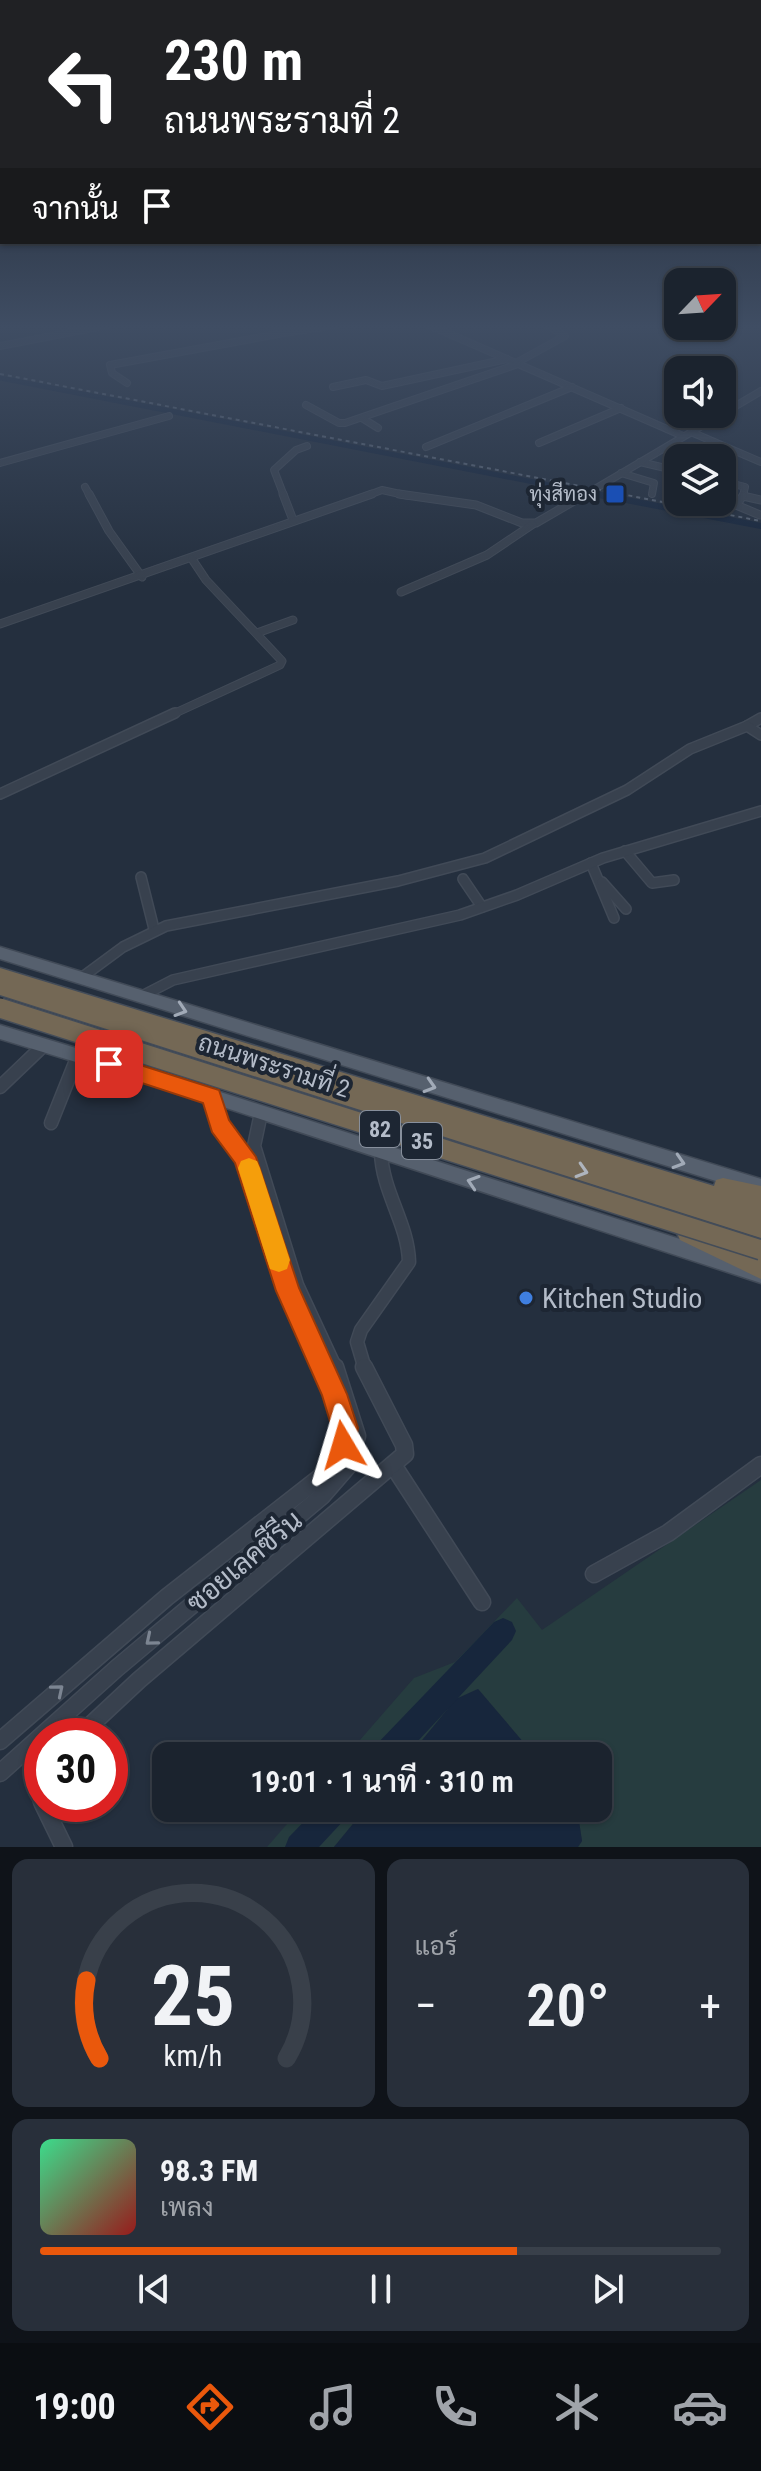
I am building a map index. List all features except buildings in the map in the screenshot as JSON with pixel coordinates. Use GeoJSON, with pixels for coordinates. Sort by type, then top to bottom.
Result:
{"type":"FeatureCollection","features":[{"type":"Feature","properties":{"kind":"highway","name":"ถนนพระรามที่ 2"},"geometry":{"type":"LineString","coordinates":[[0,975],[761,1210]]}},
{"type":"Feature","properties":{"kind":"highway","name":"82"},"geometry":{"type":"LineString","coordinates":[[0,988],[761,1228]]}},
{"type":"Feature","properties":{"kind":"highway","name":"ถนนพระรามที่ 2"},"geometry":{"type":"LineString","coordinates":[[0,1006],[761,1250]]}},
{"type":"Feature","properties":{"kind":"highway","name":"82"},"geometry":{"type":"LineString","coordinates":[[0,1006],[761,1250]]}},
{"type":"Feature","properties":{"kind":"highway"},"geometry":{"type":"LineString","coordinates":[[655,1177],[761,1196]]}},
{"type":"Feature","properties":{"kind":"highway"},"geometry":{"type":"LineString","coordinates":[[646,1213],[761,1272]]}},
{"type":"Feature","properties":{"kind":"main road","name":"ถนนพระรามที่ 2"},"geometry":{"type":"LineString","coordinates":[[0,953],[761,1187]]}},
{"type":"Feature","properties":{"kind":"main road","name":"ถนนพระรามที่ 2"},"geometry":{"type":"LineString","coordinates":[[0,1032],[211,1096],[761,1272]]}},
{"type":"Feature","properties":{"kind":"street"},"geometry":{"type":"LineString","coordinates":[[317,411],[339,423],[381,411]]}},
{"type":"Feature","properties":{"kind":"street"},"geometry":{"type":"LineString","coordinates":[[426,447],[513,411]]}},
{"type":"Feature","properties":{"kind":"street"},"geometry":{"type":"LineString","coordinates":[[539,443],[614,411]]}},
{"type":"Feature","properties":{"kind":"street"},"geometry":{"type":"LineString","coordinates":[[628,411],[683,436]]}},
{"type":"Feature","properties":{"kind":"street"},"geometry":{"type":"LineString","coordinates":[[401,592],[465,566],[727,411]]}},
{"type":"Feature","properties":{"kind":"street"},"geometry":{"type":"LineString","coordinates":[[0,463],[169,416]]}},
{"type":"Feature","properties":{"kind":"street"},"geometry":{"type":"LineString","coordinates":[[362,418],[378,428]]}},
{"type":"Feature","properties":{"kind":"street"},"geometry":{"type":"LineString","coordinates":[[691,432],[761,462]]}},
{"type":"Feature","properties":{"kind":"street"},"geometry":{"type":"LineString","coordinates":[[293,520],[274,470],[296,450],[307,446]]}},
{"type":"Feature","properties":{"kind":"street"},"geometry":{"type":"LineString","coordinates":[[640,462],[664,468]]}},
{"type":"Feature","properties":{"kind":"street"},"geometry":{"type":"LineString","coordinates":[[621,473],[654,483],[652,494]]}},
{"type":"Feature","properties":{"kind":"street"},"geometry":{"type":"LineString","coordinates":[[736,485],[745,487],[736,505],[760,515]]}},
{"type":"Feature","properties":{"kind":"street"},"geometry":{"type":"LineString","coordinates":[[85,487],[109,531],[142,577]]}},
{"type":"Feature","properties":{"kind":"street"},"geometry":{"type":"LineString","coordinates":[[0,624],[387,489],[435,501],[487,508],[522,523],[533,524]]}},
{"type":"Feature","properties":{"kind":"street"},"geometry":{"type":"LineString","coordinates":[[743,496],[761,500]]}},
{"type":"Feature","properties":{"kind":"street"},"geometry":{"type":"LineString","coordinates":[[0,794],[280,665],[280,656],[206,580],[192,559]]}},
{"type":"Feature","properties":{"kind":"street"},"geometry":{"type":"LineString","coordinates":[[257,633],[293,620]]}},
{"type":"Feature","properties":{"kind":"street"},"geometry":{"type":"LineString","coordinates":[[81,978],[154,929],[186,920],[222,916],[398,881],[485,858],[627,790],[690,749],[761,718]]}},
{"type":"Feature","properties":{"kind":"street"},"geometry":{"type":"LineString","coordinates":[[747,726],[761,735]]}},
{"type":"Feature","properties":{"kind":"street"},"geometry":{"type":"LineString","coordinates":[[140,997],[173,980],[438,921],[625,851],[761,811]]}},
{"type":"Feature","properties":{"kind":"street"},"geometry":{"type":"LineString","coordinates":[[625,851],[652,883],[674,880]]}},
{"type":"Feature","properties":{"kind":"street"},"geometry":{"type":"LineString","coordinates":[[591,863],[602,882],[626,909]]}},
{"type":"Feature","properties":{"kind":"street"},"geometry":{"type":"LineString","coordinates":[[141,877],[154,929]]}},
{"type":"Feature","properties":{"kind":"street"},"geometry":{"type":"LineString","coordinates":[[463,879],[482,907]]}},
{"type":"Feature","properties":{"kind":"street"},"geometry":{"type":"LineString","coordinates":[[602,882],[603,899],[614,918]]}},
{"type":"Feature","properties":{"kind":"street"},"geometry":{"type":"LineString","coordinates":[[0,1087],[44,1045]]}},
{"type":"Feature","properties":{"kind":"street"},"geometry":{"type":"LineString","coordinates":[[51,1123],[75,1063],[83,1056]]}},
{"type":"Feature","properties":{"kind":"street","name":"ซอยเลคซีรีน"},"geometry":{"type":"LineString","coordinates":[[0,1741],[167,1597],[348,1466],[357,1436],[341,1380],[293,1288],[245,1157],[219,1125],[211,1096]]}},
{"type":"Feature","properties":{"kind":"street","name":"ซอยเลคซีรีน"},"geometry":{"type":"LineString","coordinates":[[261,1113],[254,1146],[293,1288]]}},
{"type":"Feature","properties":{"kind":"street"},"geometry":{"type":"LineString","coordinates":[[98,1718],[405,1454],[404,1445],[362,1364],[357,1342],[361,1330],[409,1262],[407,1242],[381,1181],[381,1152]]}},
{"type":"Feature","properties":{"kind":"street"},"geometry":{"type":"LineString","coordinates":[[393,1465],[482,1602]]}},
{"type":"Feature","properties":{"kind":"street"},"geometry":{"type":"LineString","coordinates":[[594,1574],[668,1533],[761,1465]]}},
{"type":"Feature","properties":{"kind":"street","name":"ซอยเลคซีรีน"},"geometry":{"type":"LineString","coordinates":[[0,1773],[317,1490]]}},
{"type":"Feature","properties":{"kind":"street"},"geometry":{"type":"LineString","coordinates":[[52,1822],[64,1847]]}},
{"type":"Feature","properties":{"kind":"green space"},"geometry":{"type":"Polygon","coordinates":[[[761,1480],[761,1847],[578,1847],[582,1841],[579,1822],[612,1822],[612,1742],[523,1742],[478,1689],[456,1699],[421,1742],[358,1742],[414,1678],[455,1662],[517,1598],[542,1630],[761,1480]]]}},
{"type":"Feature","properties":{"kind":"green space"},"geometry":{"type":"Polygon","coordinates":[[[289,1822],[355,1822],[334,1847],[267,1847],[289,1822]]]}},
{"type":"Feature","properties":{"kind":"water"},"geometry":{"type":"Polygon","coordinates":[[[478,1689],[523,1742],[421,1742],[456,1699],[478,1689]]]}},
{"type":"Feature","properties":{"kind":"water"},"geometry":{"type":"Polygon","coordinates":[[[355,1822],[579,1822],[582,1841],[578,1847],[334,1847],[355,1822]]]}},
{"type":"Feature","properties":{"kind":"waterway"},"geometry":{"type":"LineString","coordinates":[[170,411],[585,492]]}},
{"type":"Feature","properties":{"kind":"waterway"},"geometry":{"type":"LineString","coordinates":[[603,496],[595,494],[761,526]]}},
{"type":"Feature","properties":{"kind":"waterway"},"geometry":{"type":"LineString","coordinates":[[398,1742],[503,1631]]}},
{"type":"Feature","properties":{"kind":"waterway"},"geometry":{"type":"LineString","coordinates":[[299,1847],[323,1822]]}},
{"type":"Feature","properties":{"kind":"railway"},"geometry":{"type":"LineString","coordinates":[[193,411],[761,521]]}},
{"type":"Feature","properties":{"kind":"slow traffic"},"geometry":{"type":"LineString","coordinates":[[249,1168],[279,1260]]}},
{"type":"Feature","properties":{"kind":"place","name":"ทุ่งสีทอง"},"geometry":{"type":"Point","coordinates":[615,494]}},
{"type":"Feature","properties":{"kind":"place","name":"Kitchen Studio"},"geometry":{"type":"Point","coordinates":[526,1298]}},
{"type":"Feature","properties":{"kind":"route"},"geometry":{"type":"LineString","coordinates":[[109,1064],[211,1096],[219,1125],[245,1157],[288,1291],[341,1413],[345,1428],[343,1445]]}}]}
